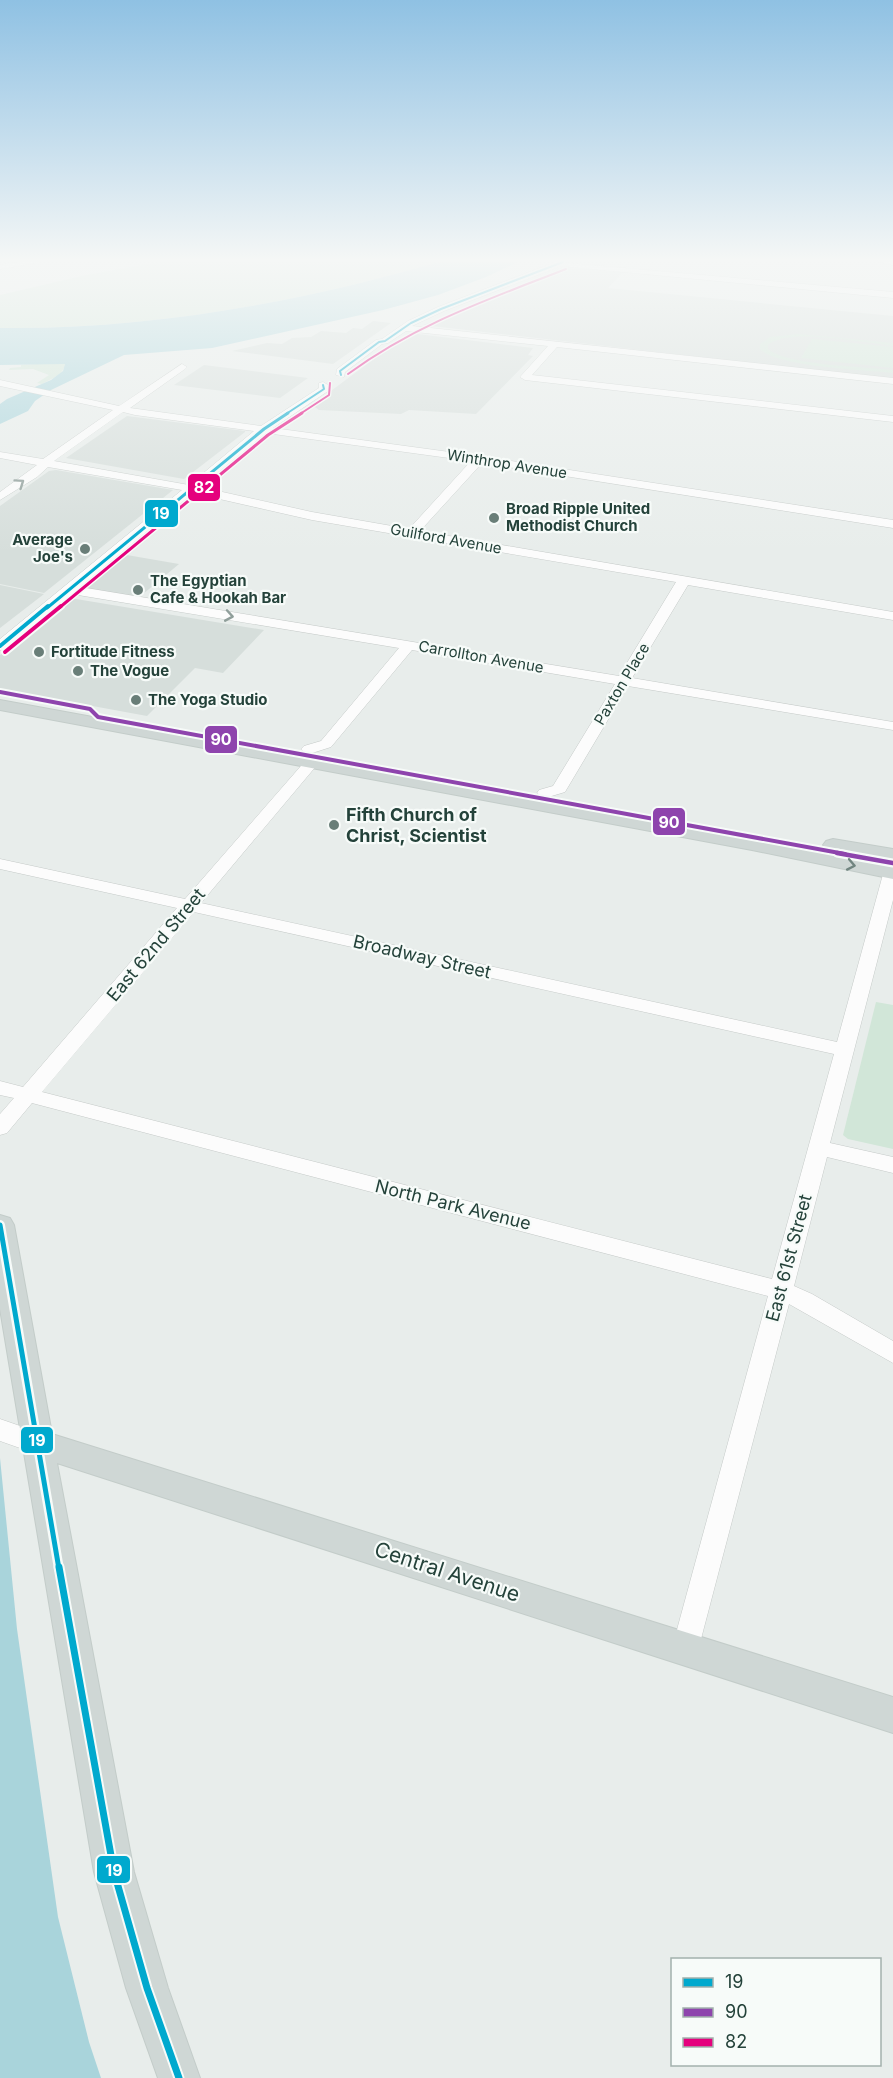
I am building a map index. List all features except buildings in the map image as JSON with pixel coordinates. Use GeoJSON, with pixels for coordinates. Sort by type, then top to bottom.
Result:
{"type":"FeatureCollection","features":[{"type":"Feature","properties":{"kind":"main road"},"geometry":{"type":"LineString","coordinates":[[0,692],[320,752],[557,793],[893,867]]}},
{"type":"Feature","properties":{"kind":"main road"},"geometry":{"type":"LineString","coordinates":[[0,705],[320,752],[752,844],[893,867]]}},
{"type":"Feature","properties":{"kind":"main road"},"geometry":{"type":"LineString","coordinates":[[0,1225],[114,1872],[147,1988],[179,2078]]}},
{"type":"Feature","properties":{"kind":"main road","name":"Central Avenue"},"geometry":{"type":"LineString","coordinates":[[37,1443],[893,1714]]}},
{"type":"Feature","properties":{"kind":"street"},"geometry":{"type":"LineString","coordinates":[[0,645],[264,429],[266,422],[289,405],[365,359]]}},
{"type":"Feature","properties":{"kind":"street"},"geometry":{"type":"LineString","coordinates":[[541,359],[525,377],[893,419]]}},
{"type":"Feature","properties":{"kind":"street"},"geometry":{"type":"LineString","coordinates":[[692,359],[893,381]]}},
{"type":"Feature","properties":{"kind":"street"},"geometry":{"type":"LineString","coordinates":[[0,497],[182,367]]}},
{"type":"Feature","properties":{"kind":"street","name":"Winthrop Avenue"},"geometry":{"type":"LineString","coordinates":[[0,383],[120,410],[479,459],[893,524]]}},
{"type":"Feature","properties":{"kind":"street","name":"Guilford Avenue"},"geometry":{"type":"LineString","coordinates":[[0,455],[191,489],[312,516],[893,616]]}},
{"type":"Feature","properties":{"kind":"street"},"geometry":{"type":"LineString","coordinates":[[412,533],[479,459]]}},
{"type":"Feature","properties":{"kind":"street","name":"Paxton Place"},"geometry":{"type":"LineString","coordinates":[[557,793],[684,580]]}},
{"type":"Feature","properties":{"kind":"street","name":"Carrollton Avenue"},"geometry":{"type":"LineString","coordinates":[[68,590],[893,726]]}},
{"type":"Feature","properties":{"kind":"street","name":"East 62nd Street"},"geometry":{"type":"LineString","coordinates":[[0,1128],[410,645]]}},
{"type":"Feature","properties":{"kind":"street","name":"Broadway Street"},"geometry":{"type":"LineString","coordinates":[[0,864],[845,1050]]}},
{"type":"Feature","properties":{"kind":"street","name":"East 61st Street"},"geometry":{"type":"LineString","coordinates":[[686,1648],[893,867]]}},
{"type":"Feature","properties":{"kind":"street","name":"North Park Avenue"},"geometry":{"type":"LineString","coordinates":[[0,1088],[781,1290],[804,1300],[893,1353]]}},
{"type":"Feature","properties":{"kind":"street"},"geometry":{"type":"LineString","coordinates":[[819,1148],[893,1165]]}},
{"type":"Feature","properties":{"kind":"street","name":"Central Avenue"},"geometry":{"type":"LineString","coordinates":[[0,1430],[37,1443]]}},
{"type":"Feature","properties":{"kind":"shaded area"},"geometry":{"type":"Polygon","coordinates":[[[294,359],[340,359],[333,364],[294,359]]]}},
{"type":"Feature","properties":{"kind":"shaded area"},"geometry":{"type":"Polygon","coordinates":[[[374,359],[530,359],[476,414],[409,410],[401,414],[319,410],[312,405],[374,359]]]}},
{"type":"Feature","properties":{"kind":"shaded area"},"geometry":{"type":"Polygon","coordinates":[[[719,359],[893,359],[893,379],[719,359]]]}},
{"type":"Feature","properties":{"kind":"shaded area"},"geometry":{"type":"Polygon","coordinates":[[[204,365],[308,378],[280,398],[174,385],[204,365]]]}},
{"type":"Feature","properties":{"kind":"shaded area"},"geometry":{"type":"Polygon","coordinates":[[[127,416],[245,432],[184,479],[66,458],[127,416]]]}},
{"type":"Feature","properties":{"kind":"shaded area"},"geometry":{"type":"Polygon","coordinates":[[[56,470],[173,490],[44,593],[0,584],[0,506],[49,471],[56,470]]]}},
{"type":"Feature","properties":{"kind":"shaded area"},"geometry":{"type":"Polygon","coordinates":[[[121,554],[179,564],[137,599],[77,589],[121,554]]]}},
{"type":"Feature","properties":{"kind":"shaded area"},"geometry":{"type":"Polygon","coordinates":[[[0,585],[44,594],[0,628],[0,585]]]}},
{"type":"Feature","properties":{"kind":"shaded area"},"geometry":{"type":"Polygon","coordinates":[[[70,598],[264,630],[223,673],[195,668],[147,716],[0,689],[0,655],[70,598]]]}},
{"type":"Feature","properties":{"kind":"green space"},"geometry":{"type":"Polygon","coordinates":[[[781,359],[893,370],[893,373],[843,369],[781,359]]]}},
{"type":"Feature","properties":{"kind":"green space"},"geometry":{"type":"Polygon","coordinates":[[[810,359],[893,359],[893,368],[810,359]]]}},
{"type":"Feature","properties":{"kind":"green space"},"geometry":{"type":"Polygon","coordinates":[[[65,364],[59,374],[42,384],[37,383],[49,375],[33,369],[9,370],[21,367],[21,365],[65,364]]]}},
{"type":"Feature","properties":{"kind":"green space"},"geometry":{"type":"Polygon","coordinates":[[[876,1002],[893,1005],[893,1149],[848,1139],[843,1135],[876,1002]]]}},
{"type":"Feature","properties":{"kind":"water"},"geometry":{"type":"Polygon","coordinates":[[[0,359],[116,359],[51,390],[35,401],[28,411],[0,424],[0,404],[51,380],[63,371],[65,364],[0,365],[0,359]]]}},
{"type":"Feature","properties":{"kind":"water"},"geometry":{"type":"Polygon","coordinates":[[[0,1458],[17,1629],[58,1917],[89,2042],[101,2078],[0,2078],[0,1458]]]}},
{"type":"Feature","properties":{"kind":"transit line","name":"19"},"geometry":{"type":"LineString","coordinates":[[341,375],[340,371],[356,359]]}},
{"type":"Feature","properties":{"kind":"transit line","name":"82"},"geometry":{"type":"LineString","coordinates":[[348,374],[368,359]]}},
{"type":"Feature","properties":{"kind":"transit line","name":"82"},"geometry":{"type":"LineString","coordinates":[[5,652],[268,435],[329,395],[330,383]]}},
{"type":"Feature","properties":{"kind":"transit line","name":"19"},"geometry":{"type":"LineString","coordinates":[[0,646],[264,429],[324,389],[323,385]]}},
{"type":"Feature","properties":{"kind":"transit line","name":"90"},"geometry":{"type":"LineString","coordinates":[[0,692],[90,709],[98,717],[893,863]]}},
{"type":"Feature","properties":{"kind":"transit line","name":"19"},"geometry":{"type":"LineString","coordinates":[[0,1225],[88,1735],[114,1872],[147,1988],[179,2078]]}},
{"type":"Feature","properties":{"kind":"place","name":"Broad Ripple United Methodist Church"},"geometry":{"type":"Point","coordinates":[494,518]}},
{"type":"Feature","properties":{"kind":"place","name":"Average Joe's"},"geometry":{"type":"Point","coordinates":[85,549]}},
{"type":"Feature","properties":{"kind":"place","name":"The Egyptian Cafe & Hookah Bar"},"geometry":{"type":"Point","coordinates":[138,590]}},
{"type":"Feature","properties":{"kind":"place","name":"Fortitude Fitness"},"geometry":{"type":"Point","coordinates":[39,652]}},
{"type":"Feature","properties":{"kind":"place","name":"The Vogue"},"geometry":{"type":"Point","coordinates":[78,671]}},
{"type":"Feature","properties":{"kind":"place","name":"The Yoga Studio"},"geometry":{"type":"Point","coordinates":[136,700]}},
{"type":"Feature","properties":{"kind":"place","name":"Fifth Church of Christ, Scientist"},"geometry":{"type":"Point","coordinates":[334,825]}}]}
